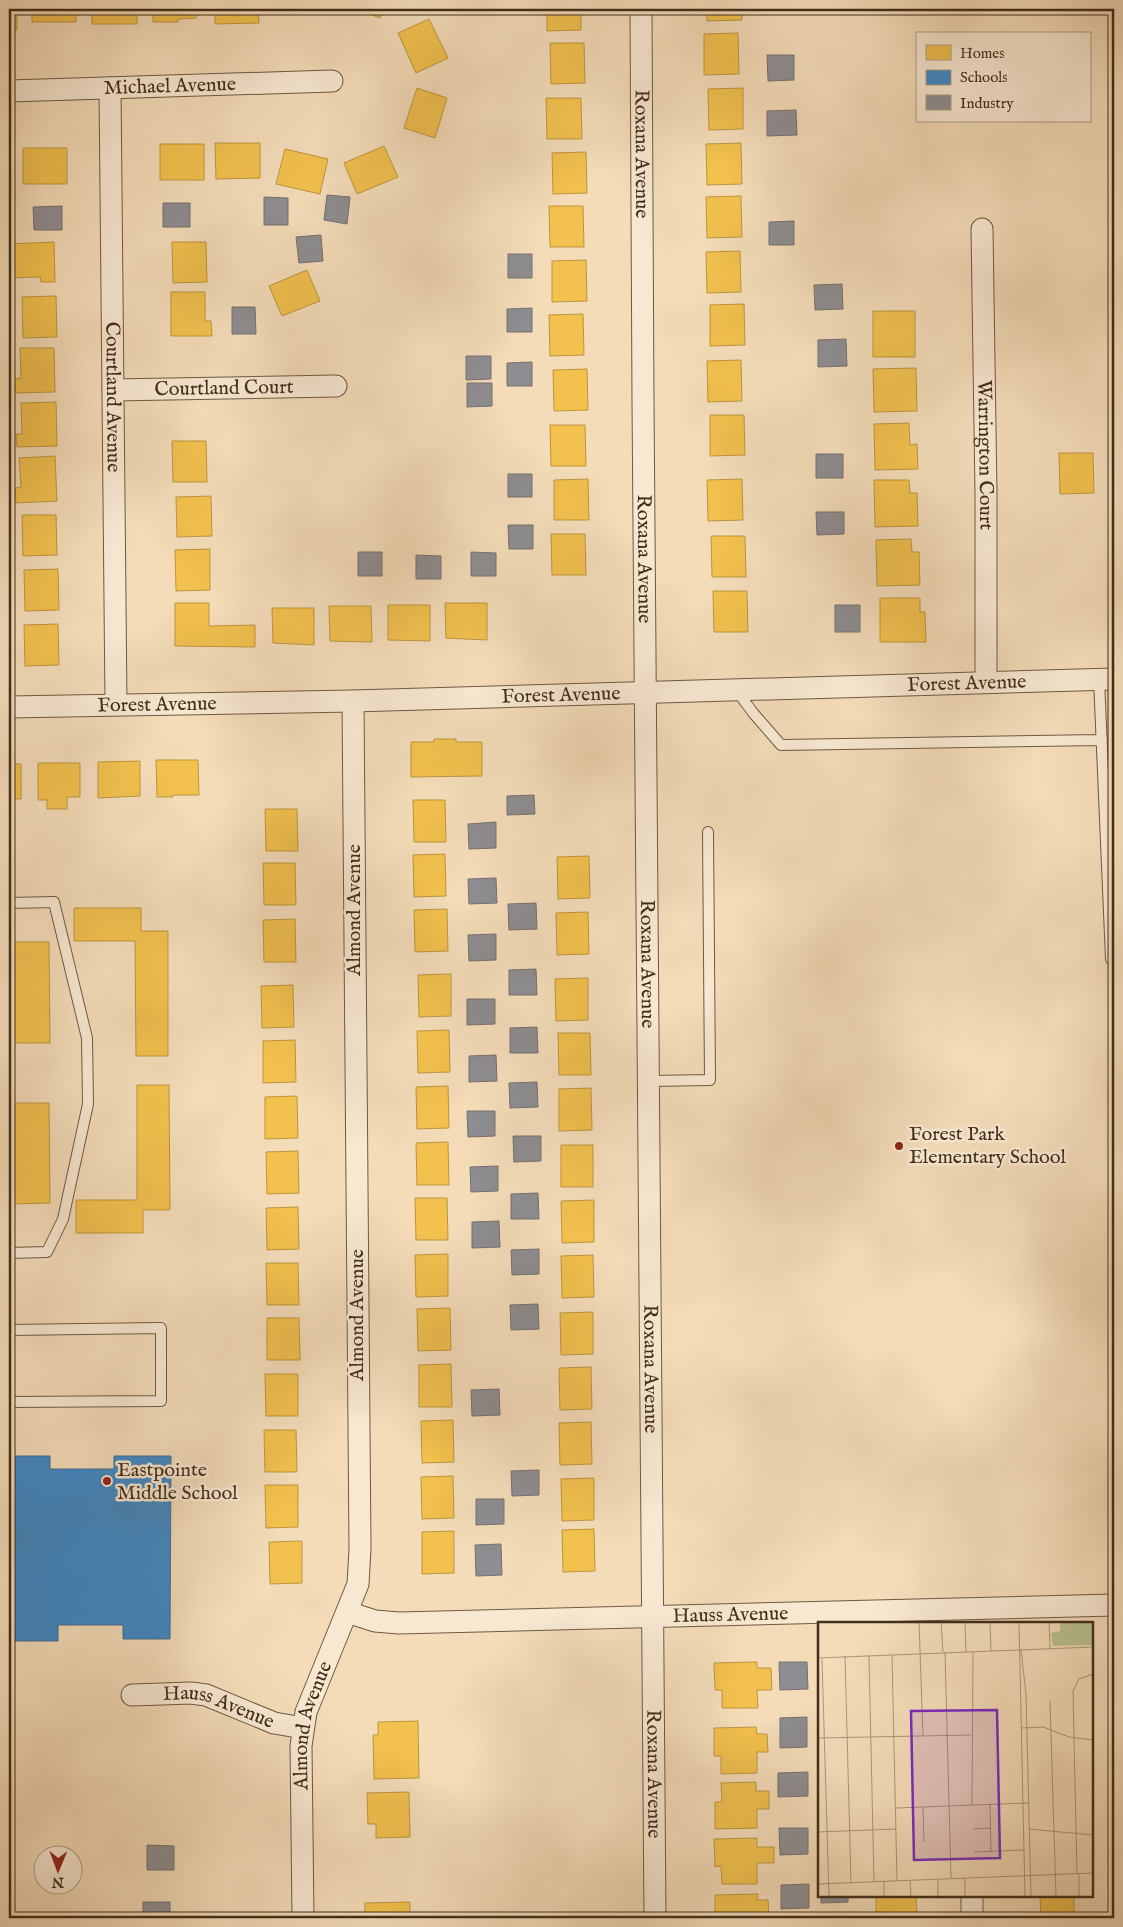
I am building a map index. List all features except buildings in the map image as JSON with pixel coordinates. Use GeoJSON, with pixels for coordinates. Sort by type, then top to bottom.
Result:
{"type":"FeatureCollection","features":[{"type":"Feature","properties":{"kind":"street","name":"Roxana Avenue"},"geometry":{"type":"LineString","coordinates":[[641,9],[642,391],[655,1918]]}},
{"type":"Feature","properties":{"kind":"street","name":"Michael Avenue"},"geometry":{"type":"LineString","coordinates":[[9,91],[332,81]]}},
{"type":"Feature","properties":{"kind":"street","name":"Courtland Avenue"},"geometry":{"type":"LineString","coordinates":[[110,88],[116,704]]}},
{"type":"Feature","properties":{"kind":"street","name":"Warrington Court"},"geometry":{"type":"LineString","coordinates":[[982,229],[986,493],[986,681]]}},
{"type":"Feature","properties":{"kind":"street","name":"Courtland Court"},"geometry":{"type":"LineString","coordinates":[[113,390],[336,386]]}},
{"type":"Feature","properties":{"kind":"street","name":"Forest Avenue"},"geometry":{"type":"LineString","coordinates":[[9,707],[353,701],[986,681],[1107,679]]}},
{"type":"Feature","properties":{"kind":"street","name":"Almond Avenue"},"geometry":{"type":"LineString","coordinates":[[303,1918],[301,1746],[303,1728],[306,1712],[358,1584],[360,1549],[353,701]]}},
{"type":"Feature","properties":{"kind":"street","name":"Hauss Avenue"},"geometry":{"type":"LineString","coordinates":[[347,1612],[375,1621],[393,1623],[653,1618],[969,1616],[1114,1605]]}},
{"type":"Feature","properties":{"kind":"street","name":"Hauss Avenue"},"geometry":{"type":"LineString","coordinates":[[132,1695],[191,1693],[206,1695],[274,1723],[303,1728]]}},
{"type":"Feature","properties":{"kind":"street"},"geometry":{"type":"LineString","coordinates":[[972,1897],[972,1918]]}},
{"type":"Feature","properties":{"kind":"lane"},"geometry":{"type":"LineString","coordinates":[[1107,679],[1102,740],[1111,960]]}},
{"type":"Feature","properties":{"kind":"lane"},"geometry":{"type":"LineString","coordinates":[[735,690],[781,745],[1102,740]]}},
{"type":"Feature","properties":{"kind":"lane"},"geometry":{"type":"LineString","coordinates":[[649,1081],[710,1080],[708,832]]}},
{"type":"Feature","properties":{"kind":"lane"},"geometry":{"type":"LineString","coordinates":[[9,902],[54,902],[87,1038],[88,1104],[63,1219],[47,1252],[9,1253]]}},
{"type":"Feature","properties":{"kind":"lane"},"geometry":{"type":"LineString","coordinates":[[9,1330],[161,1328],[161,1401],[9,1402]]}},
{"type":"Feature","properties":{"kind":"place","name":"Forest Park Elementary School"},"geometry":{"type":"Point","coordinates":[899,1146]}},
{"type":"Feature","properties":{"kind":"place","name":"Eastpointe Middle School"},"geometry":{"type":"Point","coordinates":[107,1481]}}]}
